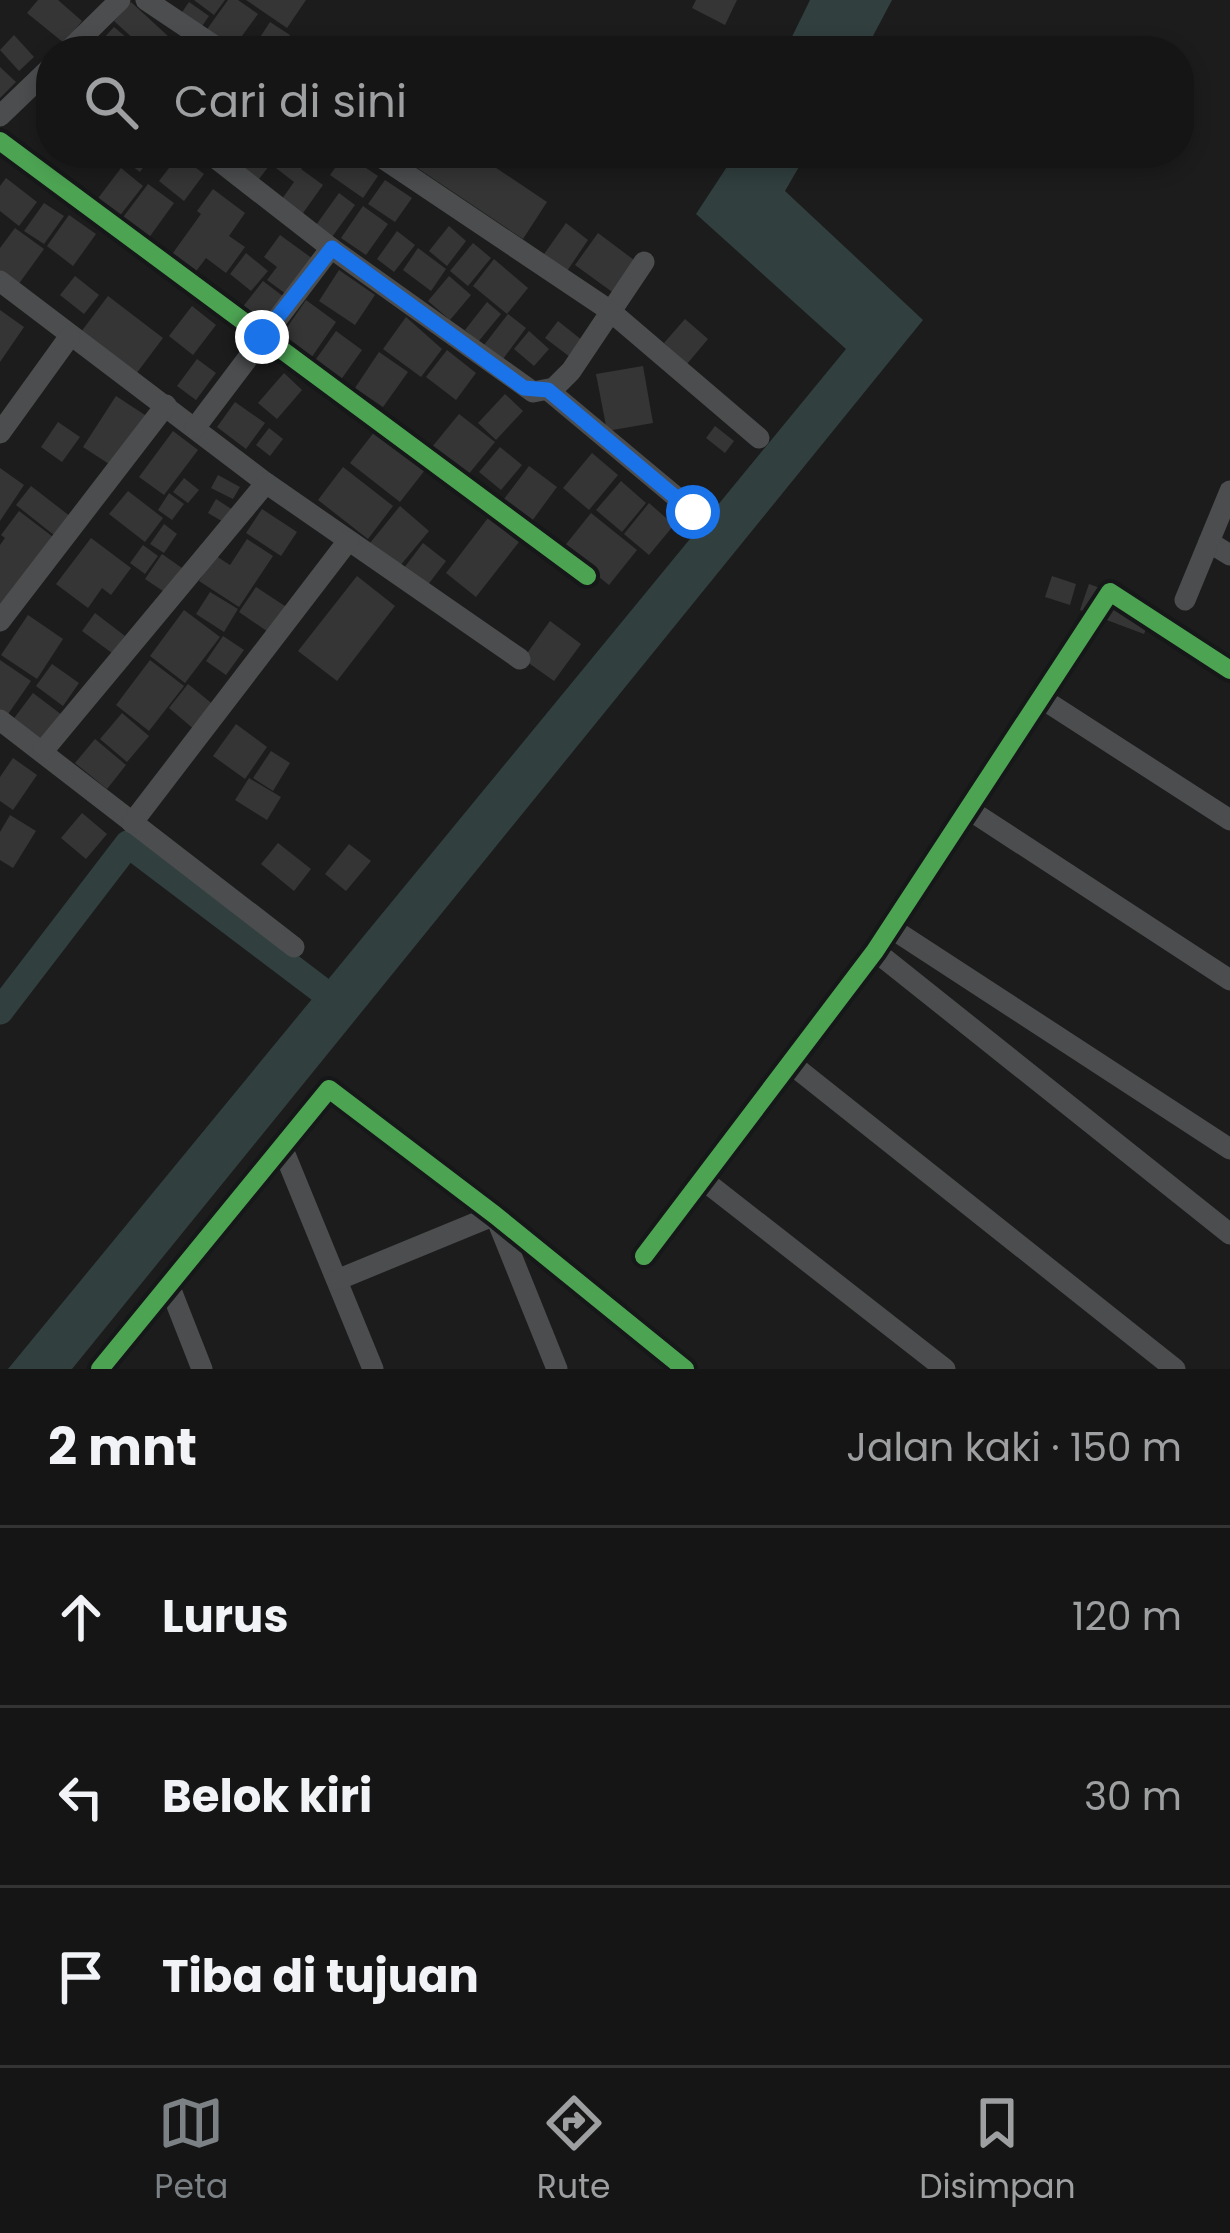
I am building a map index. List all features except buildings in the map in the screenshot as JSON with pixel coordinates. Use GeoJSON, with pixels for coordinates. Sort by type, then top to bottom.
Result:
{"type":"FeatureCollection","features":[{"type":"Feature","properties":{"kind":"street"},"geometry":{"type":"LineString","coordinates":[[85,36],[120,0]]}},
{"type":"Feature","properties":{"kind":"street"},"geometry":{"type":"LineString","coordinates":[[146,0],[200,36]]}},
{"type":"Feature","properties":{"kind":"street"},"geometry":{"type":"LineString","coordinates":[[0,116],[36,81]]}},
{"type":"Feature","properties":{"kind":"street"},"geometry":{"type":"LineString","coordinates":[[0,141],[36,168]]}},
{"type":"Feature","properties":{"kind":"street"},"geometry":{"type":"LineString","coordinates":[[36,168],[587,576]]}},
{"type":"Feature","properties":{"kind":"street"},"geometry":{"type":"LineString","coordinates":[[228,168],[524,388],[548,390],[693,512]]}},
{"type":"Feature","properties":{"kind":"street"},"geometry":{"type":"LineString","coordinates":[[397,168],[609,310],[759,438]]}},
{"type":"Feature","properties":{"kind":"street"},"geometry":{"type":"LineString","coordinates":[[195,428],[332,248]]}},
{"type":"Feature","properties":{"kind":"street"},"geometry":{"type":"LineString","coordinates":[[548,390],[571,371],[644,262]]}},
{"type":"Feature","properties":{"kind":"street"},"geometry":{"type":"LineString","coordinates":[[0,281],[266,483],[520,659]]}},
{"type":"Feature","properties":{"kind":"street"},"geometry":{"type":"LineString","coordinates":[[0,433],[70,336]]}},
{"type":"Feature","properties":{"kind":"street"},"geometry":{"type":"LineString","coordinates":[[0,621],[166,405]]}},
{"type":"Feature","properties":{"kind":"street"},"geometry":{"type":"LineString","coordinates":[[43,751],[266,483]]}},
{"type":"Feature","properties":{"kind":"street"},"geometry":{"type":"LineString","coordinates":[[1185,600],[1230,491]]}},
{"type":"Feature","properties":{"kind":"street"},"geometry":{"type":"LineString","coordinates":[[132,823],[348,541]]}},
{"type":"Feature","properties":{"kind":"street"},"geometry":{"type":"LineString","coordinates":[[1209,542],[1230,555]]}},
{"type":"Feature","properties":{"kind":"street"},"geometry":{"type":"LineString","coordinates":[[644,1256],[875,951],[1110,592],[1230,670]]}},
{"type":"Feature","properties":{"kind":"street"},"geometry":{"type":"LineString","coordinates":[[1041,698],[1230,820]]}},
{"type":"Feature","properties":{"kind":"street"},"geometry":{"type":"LineString","coordinates":[[0,720],[294,946]]}},
{"type":"Feature","properties":{"kind":"street"},"geometry":{"type":"LineString","coordinates":[[968,809],[1230,980]]}},
{"type":"Feature","properties":{"kind":"street"},"geometry":{"type":"LineString","coordinates":[[891,928],[1230,1149]]}},
{"type":"Feature","properties":{"kind":"street"},"geometry":{"type":"LineString","coordinates":[[875,951],[1230,1234]]}},
{"type":"Feature","properties":{"kind":"street"},"geometry":{"type":"LineString","coordinates":[[790,1063],[1175,1369]]}},
{"type":"Feature","properties":{"kind":"street"},"geometry":{"type":"LineString","coordinates":[[100,1369],[329,1089],[685,1369]]}},
{"type":"Feature","properties":{"kind":"street"},"geometry":{"type":"LineString","coordinates":[[282,1147],[374,1369]]}},
{"type":"Feature","properties":{"kind":"street"},"geometry":{"type":"LineString","coordinates":[[702,1179],[945,1369]]}},
{"type":"Feature","properties":{"kind":"street"},"geometry":{"type":"LineString","coordinates":[[337,1280],[495,1216]]}},
{"type":"Feature","properties":{"kind":"street"},"geometry":{"type":"LineString","coordinates":[[495,1216],[557,1369]]}},
{"type":"Feature","properties":{"kind":"street"},"geometry":{"type":"LineString","coordinates":[[169,1286],[202,1369]]}},
{"type":"Feature","properties":{"kind":"shaded area"},"geometry":{"type":"Polygon","coordinates":[[[810,0],[892,0],[873,36],[792,36],[810,0]]]}},
{"type":"Feature","properties":{"kind":"shaded area"},"geometry":{"type":"Polygon","coordinates":[[[726,168],[798,168],[785,191],[923,320],[72,1369],[8,1369],[846,349],[696,214],[726,168]]]}},
{"type":"Feature","properties":{"kind":"waterway"},"geometry":{"type":"LineString","coordinates":[[0,1011],[128,844],[329,996]]}},
{"type":"Feature","properties":{"kind":"cycle path"},"geometry":{"type":"LineString","coordinates":[[0,141],[36,168]]}},
{"type":"Feature","properties":{"kind":"cycle path"},"geometry":{"type":"LineString","coordinates":[[36,168],[587,576]]}},
{"type":"Feature","properties":{"kind":"cycle path"},"geometry":{"type":"LineString","coordinates":[[644,1256],[875,951],[1110,592],[1230,670]]}},
{"type":"Feature","properties":{"kind":"cycle path"},"geometry":{"type":"LineString","coordinates":[[100,1369],[329,1089],[685,1369]]}},
{"type":"Feature","properties":{"kind":"route"},"geometry":{"type":"LineString","coordinates":[[262,337],[332,248],[524,388],[548,390],[693,512]]}}]}
